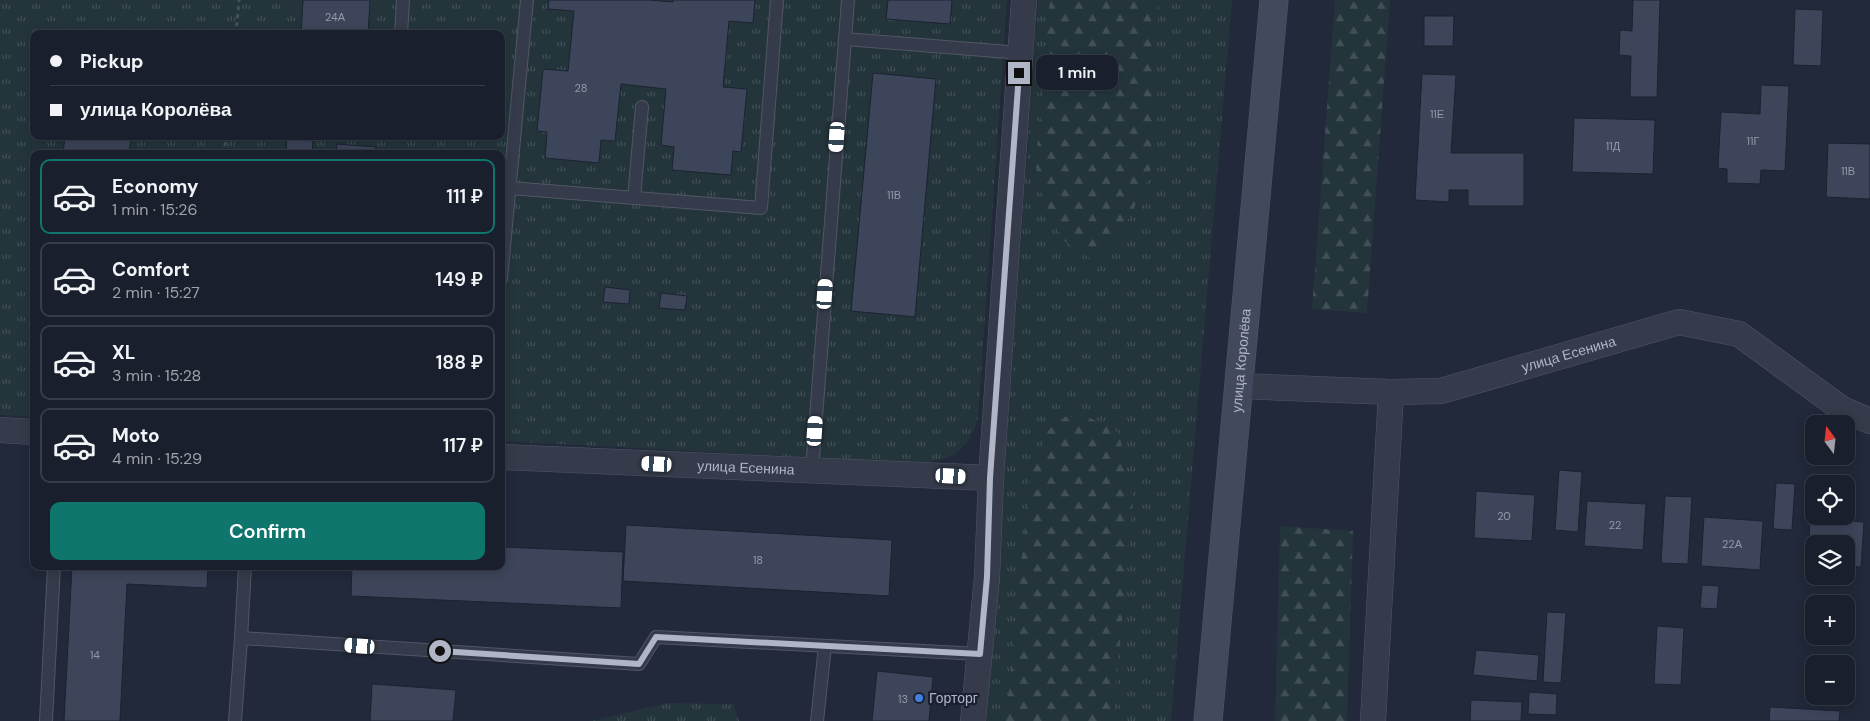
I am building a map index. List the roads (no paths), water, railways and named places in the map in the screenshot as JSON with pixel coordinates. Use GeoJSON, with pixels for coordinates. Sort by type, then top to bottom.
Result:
{"type":"FeatureCollection","features":[{"type":"Feature","properties":{"kind":"main road","name":"улица Королёва"},"geometry":{"type":"LineString","coordinates":[[1208,721],[1274,0]]}},
{"type":"Feature","properties":{"kind":"street"},"geometry":{"type":"LineString","coordinates":[[973,721],[987,577],[990,478],[1024,0]]}},
{"type":"Feature","properties":{"kind":"street","name":"улица Есенина"},"geometry":{"type":"LineString","coordinates":[[1240,386],[1391,392],[1441,391],[1679,322],[1739,334],[1842,409],[1870,421]]}},
{"type":"Feature","properties":{"kind":"street"},"geometry":{"type":"LineString","coordinates":[[1373,721],[1391,392]]}},
{"type":"Feature","properties":{"kind":"street"},"geometry":{"type":"LineString","coordinates":[[0,430],[30,432]]}},
{"type":"Feature","properties":{"kind":"street","name":"улица Есенина"},"geometry":{"type":"LineString","coordinates":[[505,457],[990,478]]}},
{"type":"Feature","properties":{"kind":"lane"},"geometry":{"type":"LineString","coordinates":[[401,30],[403,0]]}},
{"type":"Feature","properties":{"kind":"lane"},"geometry":{"type":"LineString","coordinates":[[505,239],[527,0]]}},
{"type":"Feature","properties":{"kind":"lane"},"geometry":{"type":"LineString","coordinates":[[510,188],[761,208],[777,0]]}},
{"type":"Feature","properties":{"kind":"lane"},"geometry":{"type":"LineString","coordinates":[[812,470],[848,0]]}},
{"type":"Feature","properties":{"kind":"lane"},"geometry":{"type":"LineString","coordinates":[[845,39],[1020,53]]}},
{"type":"Feature","properties":{"kind":"lane"},"geometry":{"type":"LineString","coordinates":[[634,198],[642,107]]}},
{"type":"Feature","properties":{"kind":"lane"},"geometry":{"type":"LineString","coordinates":[[46,721],[54,570]]}},
{"type":"Feature","properties":{"kind":"lane"},"geometry":{"type":"LineString","coordinates":[[235,721],[245,570]]}},
{"type":"Feature","properties":{"kind":"lane"},"geometry":{"type":"LineString","coordinates":[[241,638],[639,664],[656,637],[980,654]]}},
{"type":"Feature","properties":{"kind":"lane"},"geometry":{"type":"LineString","coordinates":[[817,721],[825,646]]}},
{"type":"Feature","properties":{"kind":"place","name":"Горторг"},"geometry":{"type":"Point","coordinates":[919,698]}}]}
